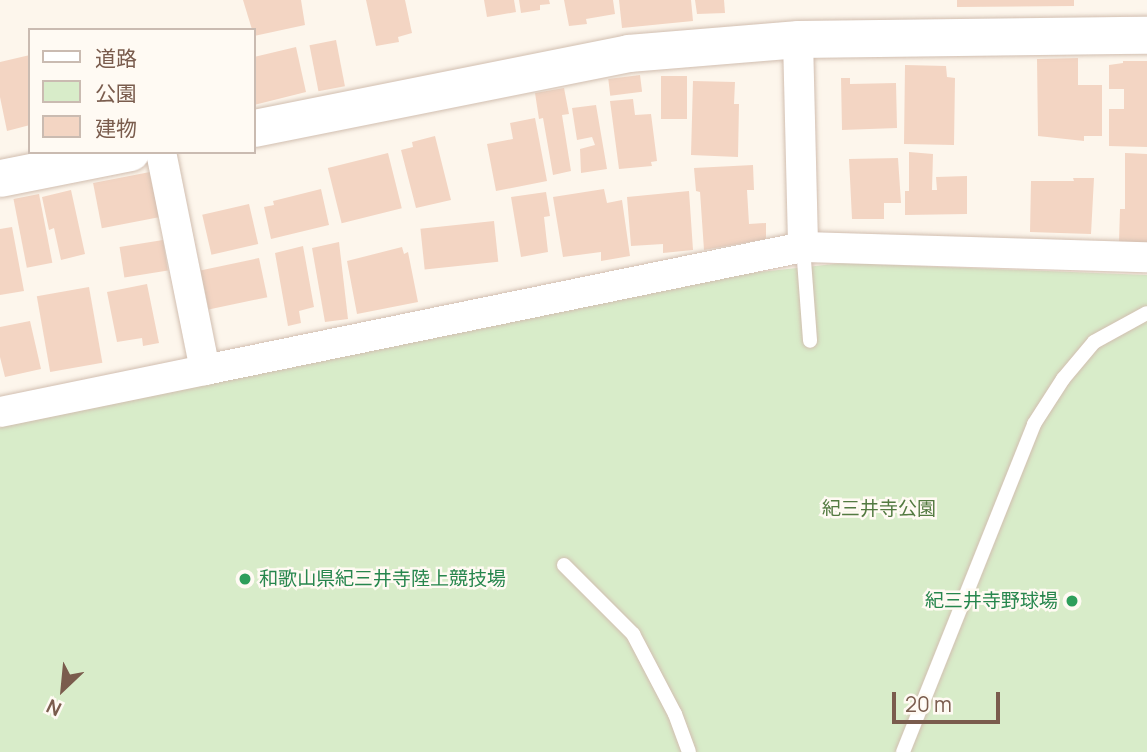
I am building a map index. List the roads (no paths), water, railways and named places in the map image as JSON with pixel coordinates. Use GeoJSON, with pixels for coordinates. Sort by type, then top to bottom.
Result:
{"type":"FeatureCollection","features":[{"type":"Feature","properties":{"kind":"street"},"geometry":{"type":"LineString","coordinates":[[256,128],[628,53],[798,39],[1147,36]]}},
{"type":"Feature","properties":{"kind":"street"},"geometry":{"type":"LineString","coordinates":[[798,39],[803,247]]}},
{"type":"Feature","properties":{"kind":"street"},"geometry":{"type":"LineString","coordinates":[[0,178],[120,154]]}},
{"type":"Feature","properties":{"kind":"street"},"geometry":{"type":"LineString","coordinates":[[161,154],[205,370]]}},
{"type":"Feature","properties":{"kind":"street"},"geometry":{"type":"LineString","coordinates":[[0,412],[803,247],[1147,257]]}},
{"type":"Feature","properties":{"kind":"lane"},"geometry":{"type":"LineString","coordinates":[[803,247],[810,341]]}},
{"type":"Feature","properties":{"kind":"lane"},"geometry":{"type":"LineString","coordinates":[[903,752],[1034,424],[1063,379],[1094,342],[1147,313]]}},
{"type":"Feature","properties":{"kind":"lane"},"geometry":{"type":"LineString","coordinates":[[564,565],[633,634],[675,714],[689,752]]}},
{"type":"Feature","properties":{"kind":"place","name":"和歌山県紀三井寺陸上競技場"},"geometry":{"type":"Point","coordinates":[245,579]}},
{"type":"Feature","properties":{"kind":"place","name":"紀三井寺野球場"},"geometry":{"type":"Point","coordinates":[1072,601]}},
{"type":"Feature","properties":{"kind":"park label","name":"紀三井寺公園"},"geometry":{"type":"Point","coordinates":[879,509]}}]}
